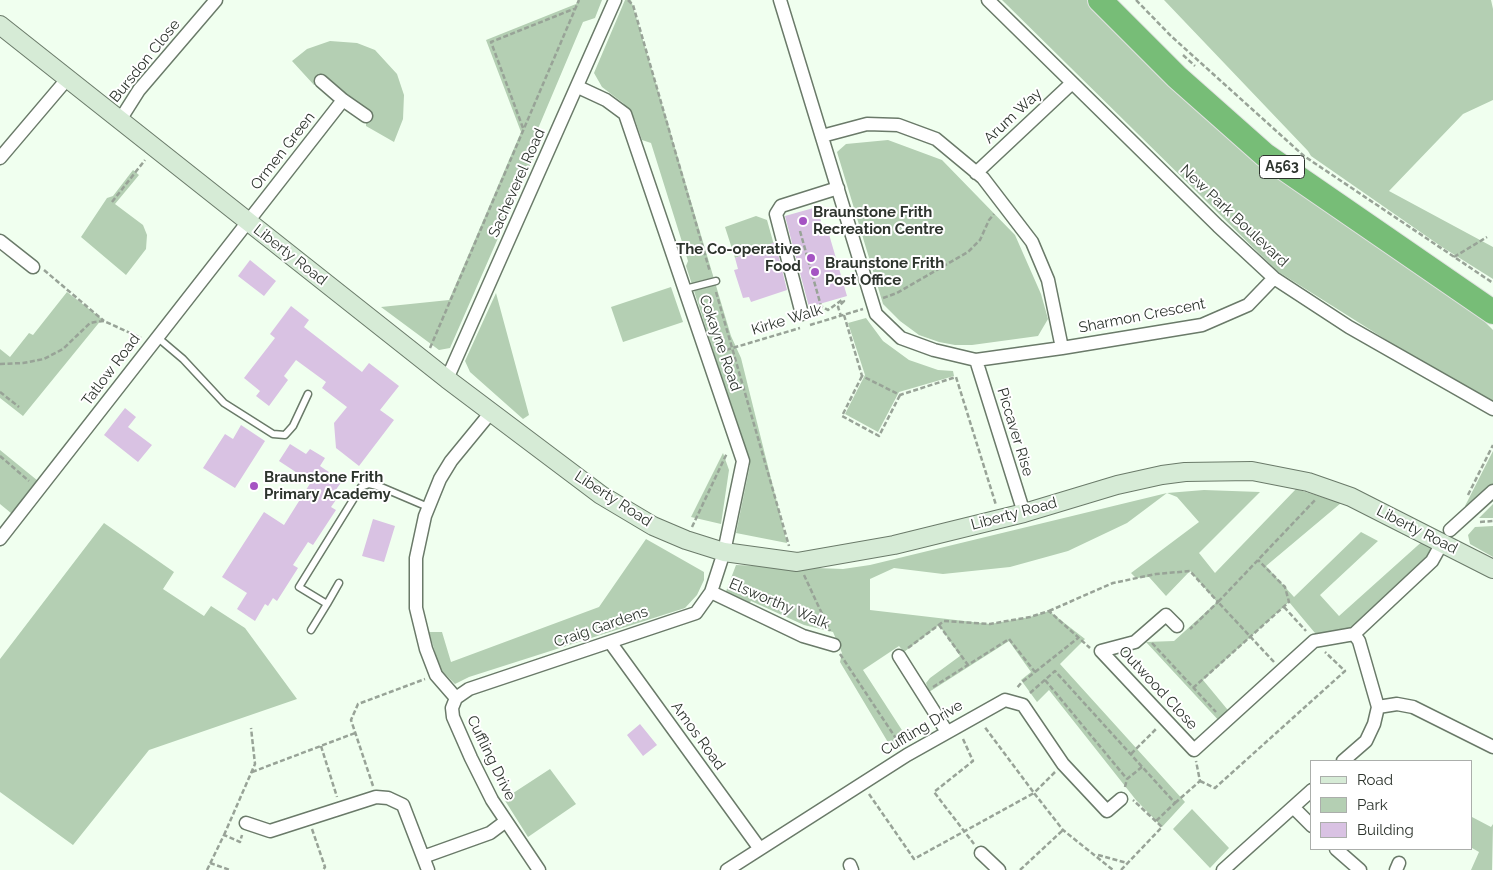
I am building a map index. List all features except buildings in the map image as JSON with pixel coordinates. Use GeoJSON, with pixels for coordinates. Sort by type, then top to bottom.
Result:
{"type":"FeatureCollection","features":[{"type":"Feature","properties":{"kind":"highway","name":"A563"},"geometry":{"type":"LineString","coordinates":[[1100,0],[1177,77],[1265,155],[1491,312]]}},
{"type":"Feature","properties":{"kind":"street","name":"Bursdon Close"},"geometry":{"type":"LineString","coordinates":[[120,120],[139,90],[216,0]]}},
{"type":"Feature","properties":{"kind":"street","name":"Sacheverel Road"},"geometry":{"type":"LineString","coordinates":[[447,379],[615,0]]}},
{"type":"Feature","properties":{"kind":"street","name":"Sharmon Crescent"},"geometry":{"type":"LineString","coordinates":[[780,0],[876,314],[901,338],[934,350],[976,360],[1062,348],[1202,325],[1248,305],[1274,278]]}},
{"type":"Feature","properties":{"kind":"street","name":"New Park Boulevard"},"geometry":{"type":"LineString","coordinates":[[988,0],[1218,226],[1274,278],[1350,327],[1493,409]]}},
{"type":"Feature","properties":{"kind":"street","name":"Liberty Road"},"geometry":{"type":"LineString","coordinates":[[0,25],[447,379],[492,411],[601,496],[653,526],[686,540],[724,552],[797,562],[894,544],[1000,519],[1117,485],[1185,472],[1252,471],[1322,487],[1351,497],[1446,536],[1493,569]]}},
{"type":"Feature","properties":{"kind":"street"},"geometry":{"type":"LineString","coordinates":[[0,158],[68,78]]}},
{"type":"Feature","properties":{"kind":"street"},"geometry":{"type":"LineString","coordinates":[[321,80],[343,100],[366,116]]}},
{"type":"Feature","properties":{"kind":"street","name":"Arum Way"},"geometry":{"type":"LineString","coordinates":[[976,173],[1072,83]]}},
{"type":"Feature","properties":{"kind":"street","name":"Cokayne Road"},"geometry":{"type":"LineString","coordinates":[[578,86],[606,100],[625,114],[743,460],[724,552]]}},
{"type":"Feature","properties":{"kind":"street","name":"Ormen Green"},"geometry":{"type":"LineString","coordinates":[[248,222],[343,100]]}},
{"type":"Feature","properties":{"kind":"street","name":"Sharmon Crescent"},"geometry":{"type":"LineString","coordinates":[[822,136],[867,124],[898,125],[936,139],[976,173],[1032,242],[1048,280],[1062,348]]}},
{"type":"Feature","properties":{"kind":"street"},"geometry":{"type":"LineString","coordinates":[[802,314],[776,214],[781,206],[838,188]]}},
{"type":"Feature","properties":{"kind":"street","name":"Tatlow Road"},"geometry":{"type":"LineString","coordinates":[[0,539],[248,222]]}},
{"type":"Feature","properties":{"kind":"street"},"geometry":{"type":"LineString","coordinates":[[0,241],[33,267]]}},
{"type":"Feature","properties":{"kind":"street","name":"Piccaver Rise"},"geometry":{"type":"LineString","coordinates":[[976,360],[1024,513]]}},
{"type":"Feature","properties":{"kind":"street"},"geometry":{"type":"LineString","coordinates":[[456,698],[436,675],[420,629],[414,583],[420,537],[428,507],[451,461],[492,411]]}},
{"type":"Feature","properties":{"kind":"street"},"geometry":{"type":"LineString","coordinates":[[1314,641],[1354,634],[1432,561],[1446,536],[1493,491]]}},
{"type":"Feature","properties":{"kind":"street","name":"Craig Gardens"},"geometry":{"type":"LineString","coordinates":[[456,698],[469,689],[696,613],[711,592],[724,552]]}},
{"type":"Feature","properties":{"kind":"street","name":"Elsworthy Walk"},"geometry":{"type":"LineString","coordinates":[[711,592],[803,636],[834,645]]}},
{"type":"Feature","properties":{"kind":"street","name":"Outwood Close"},"geometry":{"type":"LineString","coordinates":[[1177,626],[1166,615],[1135,642],[1101,651],[1194,750],[1314,641]]}},
{"type":"Feature","properties":{"kind":"street"},"geometry":{"type":"LineString","coordinates":[[1344,760],[1366,741],[1374,724],[1378,707],[1359,641],[1354,634]]}},
{"type":"Feature","properties":{"kind":"street","name":"Amos Road"},"geometry":{"type":"LineString","coordinates":[[610,642],[760,849]]}},
{"type":"Feature","properties":{"kind":"street"},"geometry":{"type":"LineString","coordinates":[[899,656],[922,694],[952,729]]}},
{"type":"Feature","properties":{"kind":"street","name":"Cuffling Drive"},"geometry":{"type":"LineString","coordinates":[[456,698],[452,708],[453,717],[488,792],[539,870]]}},
{"type":"Feature","properties":{"kind":"street","name":"Cuffling Drive"},"geometry":{"type":"LineString","coordinates":[[727,870],[907,755],[976,714],[1005,700],[1008,701]]}},
{"type":"Feature","properties":{"kind":"street"},"geometry":{"type":"LineString","coordinates":[[1008,701],[1023,705],[1063,764],[1107,811],[1121,799]]}},
{"type":"Feature","properties":{"kind":"street"},"geometry":{"type":"LineString","coordinates":[[1378,707],[1397,704],[1413,707],[1493,748]]}},
{"type":"Feature","properties":{"kind":"street"},"geometry":{"type":"LineString","coordinates":[[1223,870],[1310,792]]}},
{"type":"Feature","properties":{"kind":"street"},"geometry":{"type":"LineString","coordinates":[[246,823],[270,832],[376,797],[388,798],[403,805],[428,870]]}},
{"type":"Feature","properties":{"kind":"street"},"geometry":{"type":"LineString","coordinates":[[1293,807],[1310,824]]}},
{"type":"Feature","properties":{"kind":"street"},"geometry":{"type":"LineString","coordinates":[[423,857],[490,833],[506,821]]}},
{"type":"Feature","properties":{"kind":"street"},"geometry":{"type":"LineString","coordinates":[[1337,850],[1360,870]]}},
{"type":"Feature","properties":{"kind":"street"},"geometry":{"type":"LineString","coordinates":[[981,853],[999,870]]}},
{"type":"Feature","properties":{"kind":"lane"},"geometry":{"type":"LineString","coordinates":[[685,289],[716,281]]}},
{"type":"Feature","properties":{"kind":"lane"},"geometry":{"type":"LineString","coordinates":[[155,339],[183,358],[224,403],[273,434],[285,435],[293,426],[308,394]]}},
{"type":"Feature","properties":{"kind":"lane"},"geometry":{"type":"LineString","coordinates":[[327,604],[299,587],[361,486],[369,484],[381,487],[428,507]]}},
{"type":"Feature","properties":{"kind":"lane"},"geometry":{"type":"LineString","coordinates":[[310,630],[339,583]]}},
{"type":"Feature","properties":{"kind":"path"},"geometry":{"type":"LineString","coordinates":[[425,361],[579,0]]}},
{"type":"Feature","properties":{"kind":"path"},"geometry":{"type":"LineString","coordinates":[[1136,0],[1185,48],[1304,156],[1493,283]]}},
{"type":"Feature","properties":{"kind":"path"},"geometry":{"type":"LineString","coordinates":[[524,129],[491,42],[576,8]]}},
{"type":"Feature","properties":{"kind":"path"},"geometry":{"type":"LineString","coordinates":[[1181,53],[1202,72]]}},
{"type":"Feature","properties":{"kind":"path"},"geometry":{"type":"LineString","coordinates":[[112,202],[155,148]]}},
{"type":"Feature","properties":{"kind":"path","name":"Kirke Walk"},"geometry":{"type":"LineString","coordinates":[[707,356],[842,315],[897,293],[968,252],[980,240],[989,220],[1003,205]]}},
{"type":"Feature","properties":{"kind":"path"},"geometry":{"type":"LineString","coordinates":[[800,231],[820,304],[828,310],[842,300],[844,301],[838,307],[862,376],[842,416],[879,436],[900,395]]}},
{"type":"Feature","properties":{"kind":"path"},"geometry":{"type":"LineString","coordinates":[[1448,262],[1487,237]]}},
{"type":"Feature","properties":{"kind":"path"},"geometry":{"type":"LineString","coordinates":[[33,267],[42,268],[104,322],[139,337],[155,339]]}},
{"type":"Feature","properties":{"kind":"path"},"geometry":{"type":"LineString","coordinates":[[0,364],[44,360],[63,349],[90,323],[104,322]]}},
{"type":"Feature","properties":{"kind":"path"},"geometry":{"type":"LineString","coordinates":[[862,376],[900,395],[956,377],[1000,519]]}},
{"type":"Feature","properties":{"kind":"path"},"geometry":{"type":"LineString","coordinates":[[0,392],[19,407]]}},
{"type":"Feature","properties":{"kind":"path"},"geometry":{"type":"LineString","coordinates":[[686,540],[735,436]]}},
{"type":"Feature","properties":{"kind":"path"},"geometry":{"type":"LineString","coordinates":[[1468,497],[1493,445]]}},
{"type":"Feature","properties":{"kind":"path"},"geometry":{"type":"LineString","coordinates":[[0,456],[39,490]]}},
{"type":"Feature","properties":{"kind":"path"},"geometry":{"type":"LineString","coordinates":[[1177,626],[1184,636],[1313,504],[1322,487]]}},
{"type":"Feature","properties":{"kind":"path"},"geometry":{"type":"LineString","coordinates":[[1193,688],[1289,602],[1285,587],[1258,560]]}},
{"type":"Feature","properties":{"kind":"path"},"geometry":{"type":"LineString","coordinates":[[797,562],[829,626],[834,645],[907,755]]}},
{"type":"Feature","properties":{"kind":"path"},"geometry":{"type":"LineString","coordinates":[[899,656],[944,621],[990,624],[1030,617],[1049,611],[1113,583],[1156,574],[1190,571],[1282,670]]}},
{"type":"Feature","properties":{"kind":"path"},"geometry":{"type":"LineString","coordinates":[[1200,781],[1216,788],[1344,672],[1284,607]]}},
{"type":"Feature","properties":{"kind":"path"},"geometry":{"type":"LineString","coordinates":[[1049,611],[1090,648],[1101,651]]}},
{"type":"Feature","properties":{"kind":"path"},"geometry":{"type":"LineString","coordinates":[[939,625],[968,665]]}},
{"type":"Feature","properties":{"kind":"path"},"geometry":{"type":"LineString","coordinates":[[1145,633],[1224,721]]}},
{"type":"Feature","properties":{"kind":"path"},"geometry":{"type":"LineString","coordinates":[[1008,701],[1022,682],[1078,638]]}},
{"type":"Feature","properties":{"kind":"path"},"geometry":{"type":"LineString","coordinates":[[922,694],[1009,639],[1034,672]]}},
{"type":"Feature","properties":{"kind":"path"},"geometry":{"type":"LineString","coordinates":[[1030,692],[1055,671],[1175,803]]}},
{"type":"Feature","properties":{"kind":"path"},"geometry":{"type":"LineString","coordinates":[[376,797],[351,720],[358,704],[436,675]]}},
{"type":"Feature","properties":{"kind":"path"},"geometry":{"type":"LineString","coordinates":[[1045,680],[1127,779]]}},
{"type":"Feature","properties":{"kind":"path"},"geometry":{"type":"LineString","coordinates":[[976,714],[1063,830],[1113,870]]}},
{"type":"Feature","properties":{"kind":"path"},"geometry":{"type":"LineString","coordinates":[[1131,754],[1166,720]]}},
{"type":"Feature","properties":{"kind":"path"},"geometry":{"type":"LineString","coordinates":[[207,870],[255,764],[251,728]]}},
{"type":"Feature","properties":{"kind":"path"},"geometry":{"type":"LineString","coordinates":[[952,729],[973,762],[934,792],[981,853]]}},
{"type":"Feature","properties":{"kind":"path"},"geometry":{"type":"LineString","coordinates":[[252,772],[355,733]]}},
{"type":"Feature","properties":{"kind":"path"},"geometry":{"type":"LineString","coordinates":[[321,746],[341,808]]}},
{"type":"Feature","properties":{"kind":"path"},"geometry":{"type":"LineString","coordinates":[[1194,750],[1200,781]]}},
{"type":"Feature","properties":{"kind":"path"},"geometry":{"type":"LineString","coordinates":[[862,785],[914,859],[1034,793],[1063,764]]}},
{"type":"Feature","properties":{"kind":"path"},"geometry":{"type":"LineString","coordinates":[[1121,870],[1162,827],[1136,800],[1121,799],[1127,779],[1142,767]]}},
{"type":"Feature","properties":{"kind":"path"},"geometry":{"type":"LineString","coordinates":[[1156,821],[1200,781]]}},
{"type":"Feature","properties":{"kind":"path"},"geometry":{"type":"LineString","coordinates":[[309,819],[325,866],[323,870]]}},
{"type":"Feature","properties":{"kind":"path"},"geometry":{"type":"LineString","coordinates":[[224,835],[240,842],[246,823]]}},
{"type":"Feature","properties":{"kind":"path"},"geometry":{"type":"LineString","coordinates":[[1020,870],[1063,830]]}},
{"type":"Feature","properties":{"kind":"path"},"geometry":{"type":"LineString","coordinates":[[1096,855],[1127,863]]}},
{"type":"Feature","properties":{"kind":"path"},"geometry":{"type":"LineString","coordinates":[[210,863],[230,870]]}},
{"type":"Feature","properties":{"kind":"green space"},"geometry":{"type":"Polygon","coordinates":[[[578,0],[602,0],[595,18],[583,22],[537,131],[540,142],[450,348],[439,350],[381,307],[449,300],[521,132],[486,40],[576,4],[578,0]]]}},
{"type":"Feature","properties":{"kind":"green space"},"geometry":{"type":"Polygon","coordinates":[[[625,0],[631,0],[731,336],[741,358],[787,543],[736,533],[750,465],[686,266],[688,261],[651,143],[642,140],[635,120],[623,103],[602,87],[594,73],[625,0]]]}},
{"type":"Feature","properties":{"kind":"green space"},"geometry":{"type":"Polygon","coordinates":[[[1002,0],[1090,0],[1188,97],[1312,202],[1474,311],[1493,330],[1493,403],[1415,358],[1277,271],[1002,0]]]}},
{"type":"Feature","properties":{"kind":"green space"},"geometry":{"type":"Polygon","coordinates":[[[1164,0],[1491,0],[1493,9],[1493,100],[1463,114],[1389,191],[1493,247],[1493,279],[1442,247],[1311,156],[1164,0]]]}},
{"type":"Feature","properties":{"kind":"green space"},"geometry":{"type":"Polygon","coordinates":[[[330,41],[357,43],[375,50],[397,74],[404,95],[403,119],[394,142],[366,126],[366,116],[321,81],[314,85],[292,61],[307,49],[330,41]]]}},
{"type":"Feature","properties":{"kind":"green space"},"geometry":{"type":"Polygon","coordinates":[[[888,140],[942,160],[1015,235],[1041,294],[1048,319],[1038,336],[972,345],[955,345],[939,342],[919,335],[900,321],[883,304],[837,152],[846,144],[888,140]]]}},
{"type":"Feature","properties":{"kind":"green space"},"geometry":{"type":"Polygon","coordinates":[[[133,170],[139,175],[115,204],[143,225],[147,235],[146,249],[126,275],[81,237],[107,198],[113,196],[133,170]]]}},
{"type":"Feature","properties":{"kind":"green space"},"geometry":{"type":"Polygon","coordinates":[[[756,216],[767,220],[774,245],[752,249],[752,252],[735,258],[725,227],[756,216]]]}},
{"type":"Feature","properties":{"kind":"green space"},"geometry":{"type":"Polygon","coordinates":[[[671,287],[683,322],[623,342],[611,307],[671,287]]]}},
{"type":"Feature","properties":{"kind":"green space"},"geometry":{"type":"Polygon","coordinates":[[[67,292],[102,319],[23,416],[0,398],[0,349],[10,357],[29,333],[33,335],[67,292]]]}},
{"type":"Feature","properties":{"kind":"green space"},"geometry":{"type":"Polygon","coordinates":[[[496,293],[529,415],[523,419],[470,372],[465,361],[496,293]]]}},
{"type":"Feature","properties":{"kind":"green space"},"geometry":{"type":"Polygon","coordinates":[[[866,318],[883,341],[909,360],[938,370],[953,371],[954,376],[899,392],[878,432],[845,414],[865,375],[848,323],[866,318]]]}},
{"type":"Feature","properties":{"kind":"green space"},"geometry":{"type":"Polygon","coordinates":[[[0,450],[43,485],[17,518],[0,504],[0,450]]]}},
{"type":"Feature","properties":{"kind":"green space"},"geometry":{"type":"Polygon","coordinates":[[[1493,451],[1493,484],[1469,509],[1465,506],[1493,451]]]}},
{"type":"Feature","properties":{"kind":"green space"},"geometry":{"type":"Polygon","coordinates":[[[723,453],[729,470],[721,524],[691,517],[723,453]]]}},
{"type":"Feature","properties":{"kind":"green space"},"geometry":{"type":"Polygon","coordinates":[[[1296,489],[1341,503],[1266,566],[1294,597],[1361,532],[1378,541],[1320,595],[1339,616],[1426,538],[1442,543],[1354,634],[1320,639],[1289,602],[1203,680],[1232,715],[1221,723],[1146,642],[1174,641],[1217,602],[1190,571],[1166,596],[1149,577],[1136,578],[1131,573],[1199,522],[1177,497],[1167,493],[1204,490],[1260,492],[1199,553],[1215,573],[1296,489]]]}},
{"type":"Feature","properties":{"kind":"green space"},"geometry":{"type":"Polygon","coordinates":[[[1167,493],[1127,523],[1068,551],[1010,567],[943,574],[894,568],[870,579],[870,610],[990,624],[1030,617],[1049,611],[1085,639],[1060,664],[1185,802],[1162,827],[1136,800],[1049,690],[1037,702],[1021,680],[1031,672],[1009,641],[929,692],[926,683],[930,678],[960,656],[939,625],[904,652],[899,646],[863,670],[909,741],[892,749],[840,662],[842,653],[833,632],[804,625],[751,601],[747,606],[725,594],[736,565],[843,569],[870,565],[1167,493]]]}},
{"type":"Feature","properties":{"kind":"green space"},"geometry":{"type":"Polygon","coordinates":[[[1493,504],[1493,518],[1479,518],[1493,504]]]}},
{"type":"Feature","properties":{"kind":"green space"},"geometry":{"type":"Polygon","coordinates":[[[104,523],[174,572],[163,589],[204,616],[211,606],[245,628],[297,699],[149,750],[73,845],[0,792],[0,659],[104,523]]]}},
{"type":"Feature","properties":{"kind":"green space"},"geometry":{"type":"Polygon","coordinates":[[[1493,526],[1493,557],[1470,544],[1468,535],[1475,527],[1493,526]]]}},
{"type":"Feature","properties":{"kind":"green space"},"geometry":{"type":"Polygon","coordinates":[[[646,539],[704,572],[704,580],[697,595],[685,608],[469,677],[455,684],[440,669],[429,632],[442,632],[451,662],[599,607],[646,539]]]}},
{"type":"Feature","properties":{"kind":"green space"},"geometry":{"type":"Polygon","coordinates":[[[550,769],[576,804],[528,837],[504,799],[550,769]]]}},
{"type":"Feature","properties":{"kind":"green space"},"geometry":{"type":"Polygon","coordinates":[[[1192,809],[1229,848],[1210,868],[1173,829],[1192,809]]]}},
{"type":"Feature","properties":{"kind":"green space"},"geometry":{"type":"Polygon","coordinates":[[[1473,818],[1491,827],[1493,824],[1492,870],[1471,870],[1479,852],[1473,849],[1473,818]]]}},
{"type":"Feature","properties":{"kind":"place","name":"Braunstone Frith Recreation Centre"},"geometry":{"type":"Point","coordinates":[803,221]}},
{"type":"Feature","properties":{"kind":"place","name":"The Co-operative Food"},"geometry":{"type":"Point","coordinates":[811,258]}},
{"type":"Feature","properties":{"kind":"place","name":"Braunstone Frith Post Office"},"geometry":{"type":"Point","coordinates":[815,272]}},
{"type":"Feature","properties":{"kind":"place","name":"Braunstone Frith Primary Academy"},"geometry":{"type":"Point","coordinates":[254,486]}}]}
